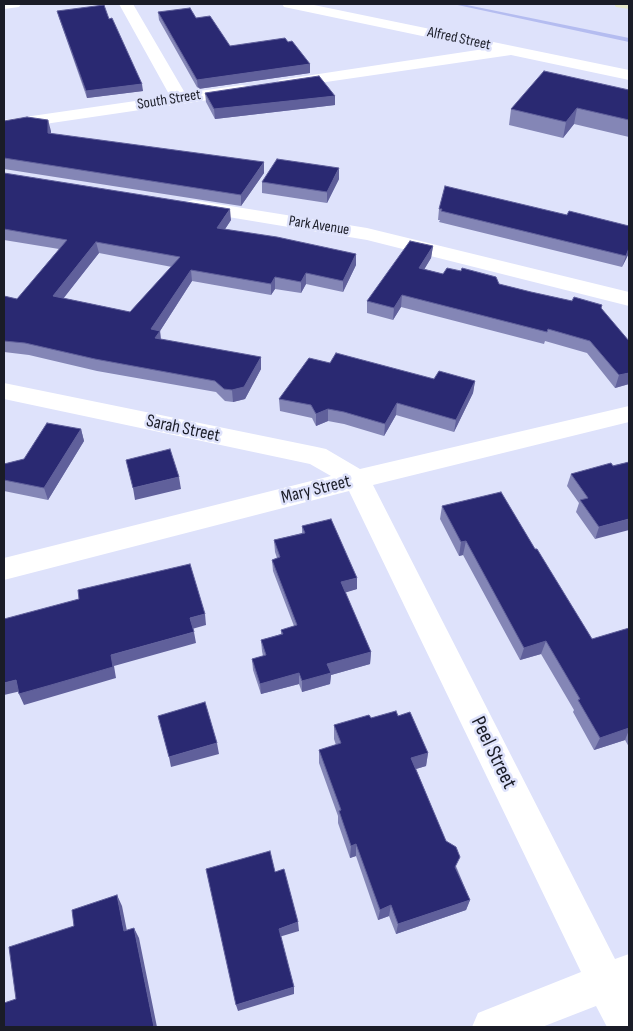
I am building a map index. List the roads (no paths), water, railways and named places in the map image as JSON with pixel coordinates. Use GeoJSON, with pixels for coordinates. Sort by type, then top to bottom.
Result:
{"type":"FeatureCollection","features":[{"type":"Feature","properties":{"kind":"street"},"geometry":{"type":"LineString","coordinates":[[4,5],[14,4]]}},
{"type":"Feature","properties":{"kind":"street"},"geometry":{"type":"LineString","coordinates":[[126,4],[180,99]]}},
{"type":"Feature","properties":{"kind":"street","name":"Alfred Street"},"geometry":{"type":"LineString","coordinates":[[289,4],[629,75]]}},
{"type":"Feature","properties":{"kind":"street"},"geometry":{"type":"LineString","coordinates":[[621,4],[629,5]]}},
{"type":"Feature","properties":{"kind":"street","name":"South Street"},"geometry":{"type":"LineString","coordinates":[[4,126],[513,50]]}},
{"type":"Feature","properties":{"kind":"street","name":"Park Avenue"},"geometry":{"type":"LineString","coordinates":[[170,203],[367,234],[629,299]]}},
{"type":"Feature","properties":{"kind":"street","name":"Sarah Street"},"geometry":{"type":"LineString","coordinates":[[4,392],[317,456],[357,479]]}},
{"type":"Feature","properties":{"kind":"street","name":"Mary Street"},"geometry":{"type":"LineString","coordinates":[[4,569],[357,479],[629,414]]}},
{"type":"Feature","properties":{"kind":"street","name":"Peel Street"},"geometry":{"type":"LineString","coordinates":[[357,479],[618,978],[628,1027]]}},
{"type":"Feature","properties":{"kind":"street"},"geometry":{"type":"LineString","coordinates":[[492,1027],[618,978]]}},
{"type":"Feature","properties":{"kind":"waterway"},"geometry":{"type":"LineString","coordinates":[[456,4],[629,40]]}}]}
